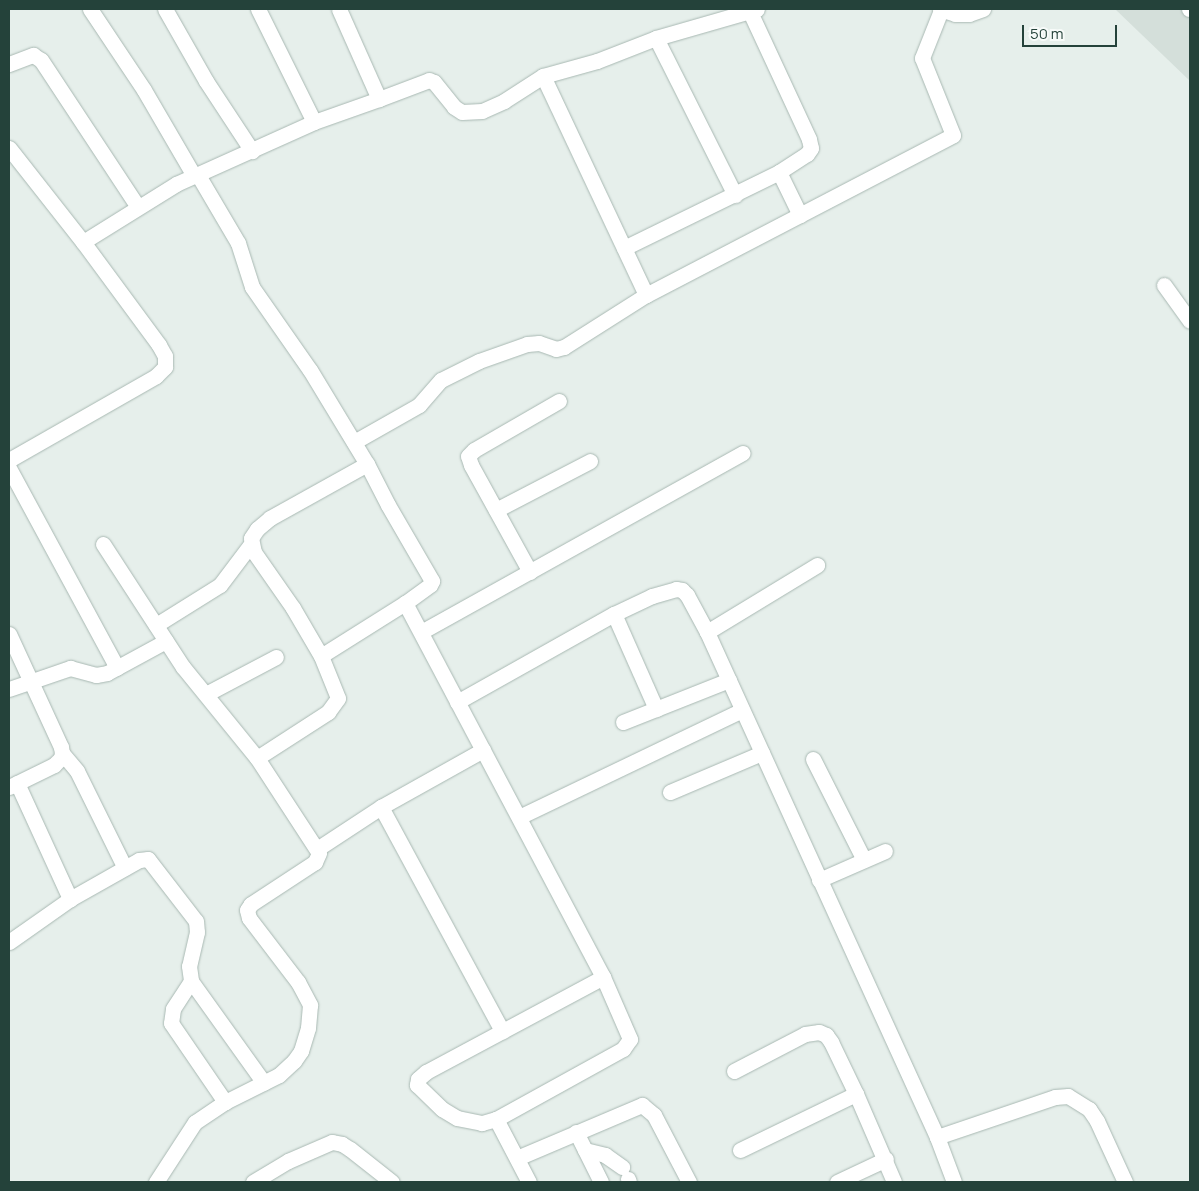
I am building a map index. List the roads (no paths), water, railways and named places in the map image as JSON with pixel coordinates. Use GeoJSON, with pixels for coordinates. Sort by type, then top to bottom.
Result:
{"type":"FeatureCollection","features":[{"type":"Feature","properties":{"kind":"street"},"geometry":{"type":"LineString","coordinates":[[90,9],[144,90],[238,243],[252,287],[310,370],[367,464],[388,505],[432,581],[430,585],[405,603],[321,656]]}},
{"type":"Feature","properties":{"kind":"street"},"geometry":{"type":"LineString","coordinates":[[165,9],[206,81],[252,151]]}},
{"type":"Feature","properties":{"kind":"street"},"geometry":{"type":"LineString","coordinates":[[258,9],[314,122]]}},
{"type":"Feature","properties":{"kind":"street"},"geometry":{"type":"LineString","coordinates":[[339,9],[379,99]]}},
{"type":"Feature","properties":{"kind":"street"},"geometry":{"type":"LineString","coordinates":[[354,442],[424,402],[441,380],[479,361],[527,344],[538,343],[556,349],[564,347],[646,295],[953,135],[922,58],[941,9],[962,14],[983,9]]}},
{"type":"Feature","properties":{"kind":"street"},"geometry":{"type":"LineString","coordinates":[[84,242],[138,207],[196,176],[314,122],[429,80],[434,82],[454,107],[462,112],[482,111],[504,101],[543,76],[597,61],[656,38],[753,10],[811,145],[807,154],[779,172],[735,195],[624,248]]}},
{"type":"Feature","properties":{"kind":"street"},"geometry":{"type":"LineString","coordinates":[[656,38],[735,195]]}},
{"type":"Feature","properties":{"kind":"street"},"geometry":{"type":"LineString","coordinates":[[9,64],[33,55],[41,60],[138,207]]}},
{"type":"Feature","properties":{"kind":"street"},"geometry":{"type":"LineString","coordinates":[[543,76],[646,295]]}},
{"type":"Feature","properties":{"kind":"street"},"geometry":{"type":"LineString","coordinates":[[9,148],[84,242],[165,356],[165,367],[156,376],[9,460]]}},
{"type":"Feature","properties":{"kind":"street"},"geometry":{"type":"LineString","coordinates":[[779,172],[800,215]]}},
{"type":"Feature","properties":{"kind":"street"},"geometry":{"type":"LineString","coordinates":[[1164,285],[1190,321]]}},
{"type":"Feature","properties":{"kind":"street"},"geometry":{"type":"LineString","coordinates":[[530,572],[471,465],[469,460],[470,453],[559,401]]}},
{"type":"Feature","properties":{"kind":"street"},"geometry":{"type":"LineString","coordinates":[[420,632],[743,453]]}},
{"type":"Feature","properties":{"kind":"street"},"geometry":{"type":"LineString","coordinates":[[496,510],[590,461]]}},
{"type":"Feature","properties":{"kind":"street"},"geometry":{"type":"LineString","coordinates":[[156,625],[220,585],[251,544],[253,533],[270,518],[367,464]]}},
{"type":"Feature","properties":{"kind":"street"},"geometry":{"type":"LineString","coordinates":[[9,468],[117,668]]}},
{"type":"Feature","properties":{"kind":"street"},"geometry":{"type":"LineString","coordinates":[[103,544],[183,667],[257,758],[317,849],[319,856],[315,862],[251,904],[246,910],[249,918],[298,982],[310,1005],[308,1028],[300,1051],[287,1069],[264,1083],[225,1102],[194,1122],[156,1182]]}},
{"type":"Feature","properties":{"kind":"street"},"geometry":{"type":"LineString","coordinates":[[251,544],[293,608],[321,656],[337,692],[336,704],[328,712],[257,758]]}},
{"type":"Feature","properties":{"kind":"street"},"geometry":{"type":"LineString","coordinates":[[707,632],[817,565]]}},
{"type":"Feature","properties":{"kind":"street"},"geometry":{"type":"LineString","coordinates":[[457,702],[614,614],[670,589],[682,590],[690,599],[707,632],[819,880],[938,1136],[954,1182]]}},
{"type":"Feature","properties":{"kind":"street"},"geometry":{"type":"LineString","coordinates":[[405,603],[603,977],[630,1039],[628,1046],[496,1119],[482,1123],[457,1118],[428,1098],[420,1090],[416,1082],[426,1072],[603,977]]}},
{"type":"Feature","properties":{"kind":"street"},"geometry":{"type":"LineString","coordinates":[[614,614],[656,709]]}},
{"type":"Feature","properties":{"kind":"street"},"geometry":{"type":"LineString","coordinates":[[9,634],[62,753],[78,770],[125,868]]}},
{"type":"Feature","properties":{"kind":"street"},"geometry":{"type":"LineString","coordinates":[[9,689],[70,668],[96,675],[107,673],[166,641]]}},
{"type":"Feature","properties":{"kind":"street"},"geometry":{"type":"LineString","coordinates":[[206,694],[276,657]]}},
{"type":"Feature","properties":{"kind":"street"},"geometry":{"type":"LineString","coordinates":[[623,722],[729,680]]}},
{"type":"Feature","properties":{"kind":"street"},"geometry":{"type":"LineString","coordinates":[[518,818],[742,710]]}},
{"type":"Feature","properties":{"kind":"street"},"geometry":{"type":"LineString","coordinates":[[317,849],[381,808],[483,750]]}},
{"type":"Feature","properties":{"kind":"street"},"geometry":{"type":"LineString","coordinates":[[62,753],[61,758],[54,765],[13,785],[70,898]]}},
{"type":"Feature","properties":{"kind":"street"},"geometry":{"type":"LineString","coordinates":[[670,792],[762,753]]}},
{"type":"Feature","properties":{"kind":"street"},"geometry":{"type":"LineString","coordinates":[[813,759],[864,860]]}},
{"type":"Feature","properties":{"kind":"street"},"geometry":{"type":"LineString","coordinates":[[381,808],[502,1031]]}},
{"type":"Feature","properties":{"kind":"street"},"geometry":{"type":"LineString","coordinates":[[819,880],[885,850]]}},
{"type":"Feature","properties":{"kind":"street"},"geometry":{"type":"LineString","coordinates":[[9,942],[70,898],[139,860],[148,859],[196,921],[197,932],[189,966],[191,981],[264,1083]]}},
{"type":"Feature","properties":{"kind":"street"},"geometry":{"type":"LineString","coordinates":[[191,981],[173,1009],[171,1023],[225,1102]]}},
{"type":"Feature","properties":{"kind":"street"},"geometry":{"type":"LineString","coordinates":[[734,1071],[805,1034],[819,1032],[831,1042],[886,1159],[894,1182]]}},
{"type":"Feature","properties":{"kind":"street"},"geometry":{"type":"LineString","coordinates":[[740,1150],[856,1094]]}},
{"type":"Feature","properties":{"kind":"street"},"geometry":{"type":"LineString","coordinates":[[938,1136],[1055,1096],[1068,1096],[1088,1109],[1097,1121],[1125,1182]]}},
{"type":"Feature","properties":{"kind":"street"},"geometry":{"type":"LineString","coordinates":[[517,1158],[638,1106],[647,1107],[654,1114],[689,1182]]}},
{"type":"Feature","properties":{"kind":"street"},"geometry":{"type":"LineString","coordinates":[[496,1119],[529,1182]]}},
{"type":"Feature","properties":{"kind":"street"},"geometry":{"type":"LineString","coordinates":[[576,1132],[601,1182]]}},
{"type":"Feature","properties":{"kind":"street"},"geometry":{"type":"LineString","coordinates":[[253,1182],[288,1161],[336,1142],[350,1149],[392,1182]]}},
{"type":"Feature","properties":{"kind":"street"},"geometry":{"type":"LineString","coordinates":[[585,1150],[605,1155],[626,1176]]}},
{"type":"Feature","properties":{"kind":"street"},"geometry":{"type":"LineString","coordinates":[[837,1182],[886,1159]]}}]}
